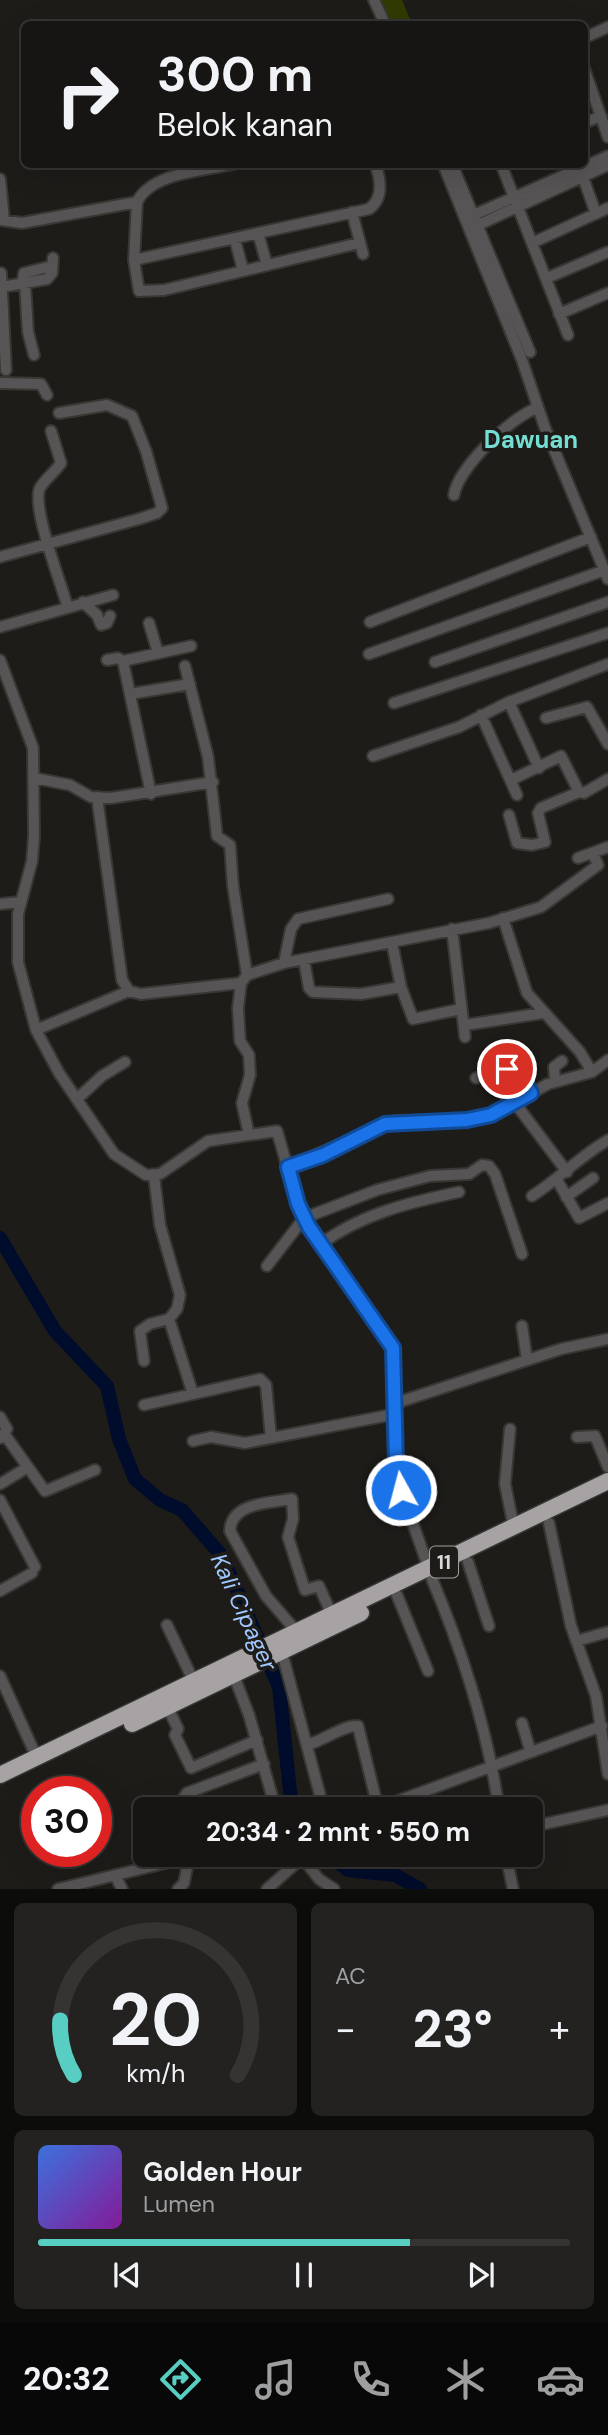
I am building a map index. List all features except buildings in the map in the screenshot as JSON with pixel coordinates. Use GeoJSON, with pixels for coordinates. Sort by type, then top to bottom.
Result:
{"type":"FeatureCollection","features":[{"type":"Feature","properties":{"kind":"highway","name":"11"},"geometry":{"type":"LineString","coordinates":[[0,1786],[194,1682],[284,1652],[397,1595],[514,1528],[608,1481]]}},
{"type":"Feature","properties":{"kind":"highway","name":"11"},"geometry":{"type":"LineString","coordinates":[[284,1652],[297,1632],[430,1574],[468,1562],[608,1493]]}},
{"type":"Feature","properties":{"kind":"highway","name":"11"},"geometry":{"type":"LineString","coordinates":[[0,1775],[129,1719],[168,1708],[234,1676],[249,1662]]}},
{"type":"Feature","properties":{"kind":"street"},"geometry":{"type":"LineString","coordinates":[[374,0],[384,21]]}},
{"type":"Feature","properties":{"kind":"street"},"geometry":{"type":"LineString","coordinates":[[588,36],[608,27]]}},
{"type":"Feature","properties":{"kind":"street"},"geometry":{"type":"LineString","coordinates":[[588,80],[608,137]]}},
{"type":"Feature","properties":{"kind":"street"},"geometry":{"type":"LineString","coordinates":[[588,121],[601,116]]}},
{"type":"Feature","properties":{"kind":"street"},"geometry":{"type":"LineString","coordinates":[[588,166],[608,156]]}},
{"type":"Feature","properties":{"kind":"street"},"geometry":{"type":"LineString","coordinates":[[472,222],[608,165]]}},
{"type":"Feature","properties":{"kind":"street"},"geometry":{"type":"LineString","coordinates":[[217,168],[152,184],[137,202],[134,260],[141,291],[164,290],[359,243]]}},
{"type":"Feature","properties":{"kind":"street"},"geometry":{"type":"LineString","coordinates":[[134,260],[365,210],[376,203],[380,189],[375,168]]}},
{"type":"Feature","properties":{"kind":"street"},"geometry":{"type":"LineString","coordinates":[[445,168],[530,352]]}},
{"type":"Feature","properties":{"kind":"street"},"geometry":{"type":"LineString","coordinates":[[369,654],[606,575],[537,408],[453,168]]}},
{"type":"Feature","properties":{"kind":"street"},"geometry":{"type":"LineString","coordinates":[[502,168],[568,335]]}},
{"type":"Feature","properties":{"kind":"street"},"geometry":{"type":"LineString","coordinates":[[515,203],[584,168]]}},
{"type":"Feature","properties":{"kind":"street"},"geometry":{"type":"LineString","coordinates":[[583,177],[596,214]]}},
{"type":"Feature","properties":{"kind":"street"},"geometry":{"type":"LineString","coordinates":[[0,179],[2,220],[8,223],[22,223],[137,202]]}},
{"type":"Feature","properties":{"kind":"street"},"geometry":{"type":"LineString","coordinates":[[532,243],[608,208]]}},
{"type":"Feature","properties":{"kind":"street"},"geometry":{"type":"LineString","coordinates":[[352,212],[363,254]]}},
{"type":"Feature","properties":{"kind":"street"},"geometry":{"type":"LineString","coordinates":[[258,233],[267,265]]}},
{"type":"Feature","properties":{"kind":"street"},"geometry":{"type":"LineString","coordinates":[[234,240],[243,270]]}},
{"type":"Feature","properties":{"kind":"street"},"geometry":{"type":"LineString","coordinates":[[547,278],[608,252]]}},
{"type":"Feature","properties":{"kind":"street"},"geometry":{"type":"LineString","coordinates":[[34,355],[28,332],[24,273],[52,262]]}},
{"type":"Feature","properties":{"kind":"street"},"geometry":{"type":"LineString","coordinates":[[1,273],[6,370]]}},
{"type":"Feature","properties":{"kind":"street"},"geometry":{"type":"LineString","coordinates":[[2,294],[24,284]]}},
{"type":"Feature","properties":{"kind":"street"},"geometry":{"type":"LineString","coordinates":[[559,314],[608,293]]}},
{"type":"Feature","properties":{"kind":"street"},"geometry":{"type":"LineString","coordinates":[[4,336],[28,332]]}},
{"type":"Feature","properties":{"kind":"street"},"geometry":{"type":"LineString","coordinates":[[0,383],[41,384],[47,395]]}},
{"type":"Feature","properties":{"kind":"street"},"geometry":{"type":"LineString","coordinates":[[0,557],[157,513],[163,503],[142,441],[129,413],[107,405],[59,413]]}},
{"type":"Feature","properties":{"kind":"street"},"geometry":{"type":"LineString","coordinates":[[454,495],[456,483],[467,465],[519,418],[537,408]]}},
{"type":"Feature","properties":{"kind":"street"},"geometry":{"type":"LineString","coordinates":[[51,431],[61,463],[41,487],[38,496],[48,544],[67,605]]}},
{"type":"Feature","properties":{"kind":"street"},"geometry":{"type":"LineString","coordinates":[[370,622],[591,537]]}},
{"type":"Feature","properties":{"kind":"street"},"geometry":{"type":"LineString","coordinates":[[0,627],[67,605],[113,595]]}},
{"type":"Feature","properties":{"kind":"street"},"geometry":{"type":"LineString","coordinates":[[83,602],[97,615],[101,625],[107,623],[110,616]]}},
{"type":"Feature","properties":{"kind":"street"},"geometry":{"type":"LineString","coordinates":[[435,662],[608,602]]}},
{"type":"Feature","properties":{"kind":"street"},"geometry":{"type":"LineString","coordinates":[[149,623],[158,653]]}},
{"type":"Feature","properties":{"kind":"street"},"geometry":{"type":"LineString","coordinates":[[394,704],[608,634]]}},
{"type":"Feature","properties":{"kind":"street"},"geometry":{"type":"LineString","coordinates":[[107,660],[118,658],[123,661],[191,646]]}},
{"type":"Feature","properties":{"kind":"street"},"geometry":{"type":"LineString","coordinates":[[0,660],[4,676],[28,729],[34,778],[32,861],[21,902],[16,938],[18,962],[36,1030],[59,1073],[114,1154],[146,1175],[153,1176],[208,1141],[277,1131],[304,1218],[393,1348],[401,1490],[430,1574],[458,1639],[493,1767],[497,1797]]}},
{"type":"Feature","properties":{"kind":"street"},"geometry":{"type":"LineString","coordinates":[[123,661],[151,794]]}},
{"type":"Feature","properties":{"kind":"street"},"geometry":{"type":"LineString","coordinates":[[373,756],[459,727],[509,702],[608,664]]}},
{"type":"Feature","properties":{"kind":"street"},"geometry":{"type":"LineString","coordinates":[[185,666],[203,730],[213,782],[217,836],[230,845],[244,979],[238,1034],[249,1055],[250,1075],[242,1103],[249,1135]]}},
{"type":"Feature","properties":{"kind":"street"},"geometry":{"type":"LineString","coordinates":[[130,694],[190,684]]}},
{"type":"Feature","properties":{"kind":"street"},"geometry":{"type":"LineString","coordinates":[[509,702],[539,768]]}},
{"type":"Feature","properties":{"kind":"street"},"geometry":{"type":"LineString","coordinates":[[546,718],[587,707],[608,744]]}},
{"type":"Feature","properties":{"kind":"street"},"geometry":{"type":"LineString","coordinates":[[481,715],[517,795]]}},
{"type":"Feature","properties":{"kind":"street"},"geometry":{"type":"LineString","coordinates":[[511,780],[561,756],[579,792]]}},
{"type":"Feature","properties":{"kind":"street"},"geometry":{"type":"LineString","coordinates":[[34,778],[60,782],[97,797],[151,794],[213,782]]}},
{"type":"Feature","properties":{"kind":"street"},"geometry":{"type":"LineString","coordinates":[[509,815],[517,844],[545,842],[539,811],[579,792],[584,793],[608,779]]}},
{"type":"Feature","properties":{"kind":"street"},"geometry":{"type":"LineString","coordinates":[[97,797],[122,980],[129,991]]}},
{"type":"Feature","properties":{"kind":"street"},"geometry":{"type":"LineString","coordinates":[[578,858],[608,847]]}},
{"type":"Feature","properties":{"kind":"street"},"geometry":{"type":"LineString","coordinates":[[36,1030],[129,991],[141,994],[244,979],[284,963],[392,943],[541,907],[598,865],[593,854]]}},
{"type":"Feature","properties":{"kind":"street"},"geometry":{"type":"LineString","coordinates":[[284,963],[291,929],[298,919],[388,899]]}},
{"type":"Feature","properties":{"kind":"street"},"geometry":{"type":"LineString","coordinates":[[0,904],[21,902]]}},
{"type":"Feature","properties":{"kind":"street"},"geometry":{"type":"LineString","coordinates":[[503,918],[527,993],[565,1034],[593,1072]]}},
{"type":"Feature","properties":{"kind":"street"},"geometry":{"type":"LineString","coordinates":[[452,929],[465,1031],[543,1013]]}},
{"type":"Feature","properties":{"kind":"street"},"geometry":{"type":"LineString","coordinates":[[392,943],[401,986],[413,1019],[461,1009]]}},
{"type":"Feature","properties":{"kind":"street"},"geometry":{"type":"LineString","coordinates":[[304,960],[309,988],[313,992],[361,994],[401,986]]}},
{"type":"Feature","properties":{"kind":"street"},"geometry":{"type":"LineString","coordinates":[[522,1111],[531,1093],[555,1082],[593,1072],[608,1060]]}},
{"type":"Feature","properties":{"kind":"street"},"geometry":{"type":"LineString","coordinates":[[555,1082],[554,1067],[562,1061]]}},
{"type":"Feature","properties":{"kind":"street"},"geometry":{"type":"LineString","coordinates":[[78,1098],[102,1076],[125,1062]]}},
{"type":"Feature","properties":{"kind":"street"},"geometry":{"type":"LineString","coordinates":[[476,1078],[514,1070],[531,1093]]}},
{"type":"Feature","properties":{"kind":"street"},"geometry":{"type":"LineString","coordinates":[[288,1167],[323,1155],[385,1124],[467,1120],[522,1111]]}},
{"type":"Feature","properties":{"kind":"street"},"geometry":{"type":"LineString","coordinates":[[522,1111],[567,1172]]}},
{"type":"Feature","properties":{"kind":"street"},"geometry":{"type":"LineString","coordinates":[[532,1196],[557,1181],[587,1152],[608,1140]]}},
{"type":"Feature","properties":{"kind":"street"},"geometry":{"type":"LineString","coordinates":[[267,1266],[304,1218],[377,1190],[430,1176],[469,1174],[482,1165],[489,1166],[495,1174],[522,1254]]}},
{"type":"Feature","properties":{"kind":"street"},"geometry":{"type":"LineString","coordinates":[[144,1361],[140,1331],[150,1324],[169,1319],[177,1309],[180,1295],[160,1225],[153,1176]]}},
{"type":"Feature","properties":{"kind":"street"},"geometry":{"type":"LineString","coordinates":[[566,1197],[593,1178]]}},
{"type":"Feature","properties":{"kind":"street"},"geometry":{"type":"LineString","coordinates":[[557,1181],[579,1218],[608,1203]]}},
{"type":"Feature","properties":{"kind":"street"},"geometry":{"type":"LineString","coordinates":[[321,1244],[340,1231],[390,1210],[459,1192]]}},
{"type":"Feature","properties":{"kind":"street"},"geometry":{"type":"LineString","coordinates":[[169,1319],[193,1394]]}},
{"type":"Feature","properties":{"kind":"street"},"geometry":{"type":"LineString","coordinates":[[522,1326],[527,1360]]}},
{"type":"Feature","properties":{"kind":"street"},"geometry":{"type":"LineString","coordinates":[[193,1441],[211,1437],[245,1443],[395,1408],[527,1360],[608,1339]]}},
{"type":"Feature","properties":{"kind":"street"},"geometry":{"type":"LineString","coordinates":[[144,1405],[262,1380],[264,1439]]}},
{"type":"Feature","properties":{"kind":"street"},"geometry":{"type":"LineString","coordinates":[[0,1417],[4,1435],[45,1491],[95,1470]]}},
{"type":"Feature","properties":{"kind":"street"},"geometry":{"type":"LineString","coordinates":[[510,1429],[505,1475],[514,1528]]}},
{"type":"Feature","properties":{"kind":"street"},"geometry":{"type":"LineString","coordinates":[[577,1437],[595,1437],[608,1467]]}},
{"type":"Feature","properties":{"kind":"street"},"geometry":{"type":"LineString","coordinates":[[0,1484],[29,1467]]}},
{"type":"Feature","properties":{"kind":"street"},"geometry":{"type":"LineString","coordinates":[[297,1632],[266,1596],[230,1531],[235,1516],[244,1508],[292,1499],[293,1519],[288,1537],[305,1590],[319,1586],[332,1615]]}},
{"type":"Feature","properties":{"kind":"street"},"geometry":{"type":"LineString","coordinates":[[0,1500],[33,1570],[0,1591]]}},
{"type":"Feature","properties":{"kind":"street"},"geometry":{"type":"LineString","coordinates":[[549,1523],[576,1641],[603,1723],[608,1774]]}},
{"type":"Feature","properties":{"kind":"street"},"geometry":{"type":"LineString","coordinates":[[468,1562],[489,1626]]}},
{"type":"Feature","properties":{"kind":"street"},"geometry":{"type":"LineString","coordinates":[[397,1595],[428,1671]]}},
{"type":"Feature","properties":{"kind":"street"},"geometry":{"type":"LineString","coordinates":[[167,1625],[194,1682]]}},
{"type":"Feature","properties":{"kind":"street"},"geometry":{"type":"LineString","coordinates":[[576,1641],[608,1632]]}},
{"type":"Feature","properties":{"kind":"street"},"geometry":{"type":"LineString","coordinates":[[284,1652],[321,1797]]}},
{"type":"Feature","properties":{"kind":"street"},"geometry":{"type":"LineString","coordinates":[[0,1676],[37,1758]]}},
{"type":"Feature","properties":{"kind":"street"},"geometry":{"type":"LineString","coordinates":[[234,1676],[257,1740],[273,1797]]}},
{"type":"Feature","properties":{"kind":"street"},"geometry":{"type":"LineString","coordinates":[[596,1696],[608,1694]]}},
{"type":"Feature","properties":{"kind":"street"},"geometry":{"type":"LineString","coordinates":[[168,1708],[177,1729],[176,1735],[191,1768],[257,1740]]}},
{"type":"Feature","properties":{"kind":"street"},"geometry":{"type":"LineString","coordinates":[[522,1723],[530,1750]]}},
{"type":"Feature","properties":{"kind":"street"},"geometry":{"type":"LineString","coordinates":[[409,1797],[603,1723]]}},
{"type":"Feature","properties":{"kind":"street"},"geometry":{"type":"LineString","coordinates":[[307,1745],[327,1739],[344,1728],[358,1726],[373,1797]]}},
{"type":"Feature","properties":{"kind":"street"},"geometry":{"type":"LineString","coordinates":[[184,1797],[187,1793],[264,1764]]}},
{"type":"Feature","properties":{"kind":"street"},"geometry":{"type":"LineString","coordinates":[[543,1824],[608,1810]]}},
{"type":"Feature","properties":{"kind":"street"},"geometry":{"type":"LineString","coordinates":[[58,1889],[148,1867]]}},
{"type":"Feature","properties":{"kind":"street"},"geometry":{"type":"LineString","coordinates":[[178,1889],[184,1883],[189,1867]]}},
{"type":"Feature","properties":{"kind":"street"},"geometry":{"type":"LineString","coordinates":[[267,1889],[290,1867]]}},
{"type":"Feature","properties":{"kind":"street"},"geometry":{"type":"LineString","coordinates":[[310,1867],[319,1879],[334,1889]]}},
{"type":"Feature","properties":{"kind":"street"},"geometry":{"type":"LineString","coordinates":[[508,1867],[513,1889]]}},
{"type":"Feature","properties":{"kind":"street"},"geometry":{"type":"LineString","coordinates":[[115,1875],[122,1889]]}},
{"type":"Feature","properties":{"kind":"green space"},"geometry":{"type":"Polygon","coordinates":[[[380,0],[402,0],[411,21],[389,21],[380,0]]]}},
{"type":"Feature","properties":{"kind":"waterway","name":"Kali Cipager"},"geometry":{"type":"LineString","coordinates":[[0,1238],[55,1331],[107,1386],[119,1439],[135,1479],[160,1500],[182,1510],[222,1556],[279,1687],[291,1797]]}},
{"type":"Feature","properties":{"kind":"waterway","name":"Kali Cipager"},"geometry":{"type":"LineString","coordinates":[[344,1867],[348,1870],[395,1875],[420,1889]]}},
{"type":"Feature","properties":{"kind":"district","name":"Dawuan"},"geometry":{"type":"Point","coordinates":[531,439]}},
{"type":"Feature","properties":{"kind":"route"},"geometry":{"type":"LineString","coordinates":[[401,1490],[396,1463],[393,1348],[309,1227],[298,1204],[288,1167],[323,1155],[374,1128],[395,1121],[467,1120],[491,1115],[512,1106],[531,1093],[519,1072],[507,1069]]}}]}
